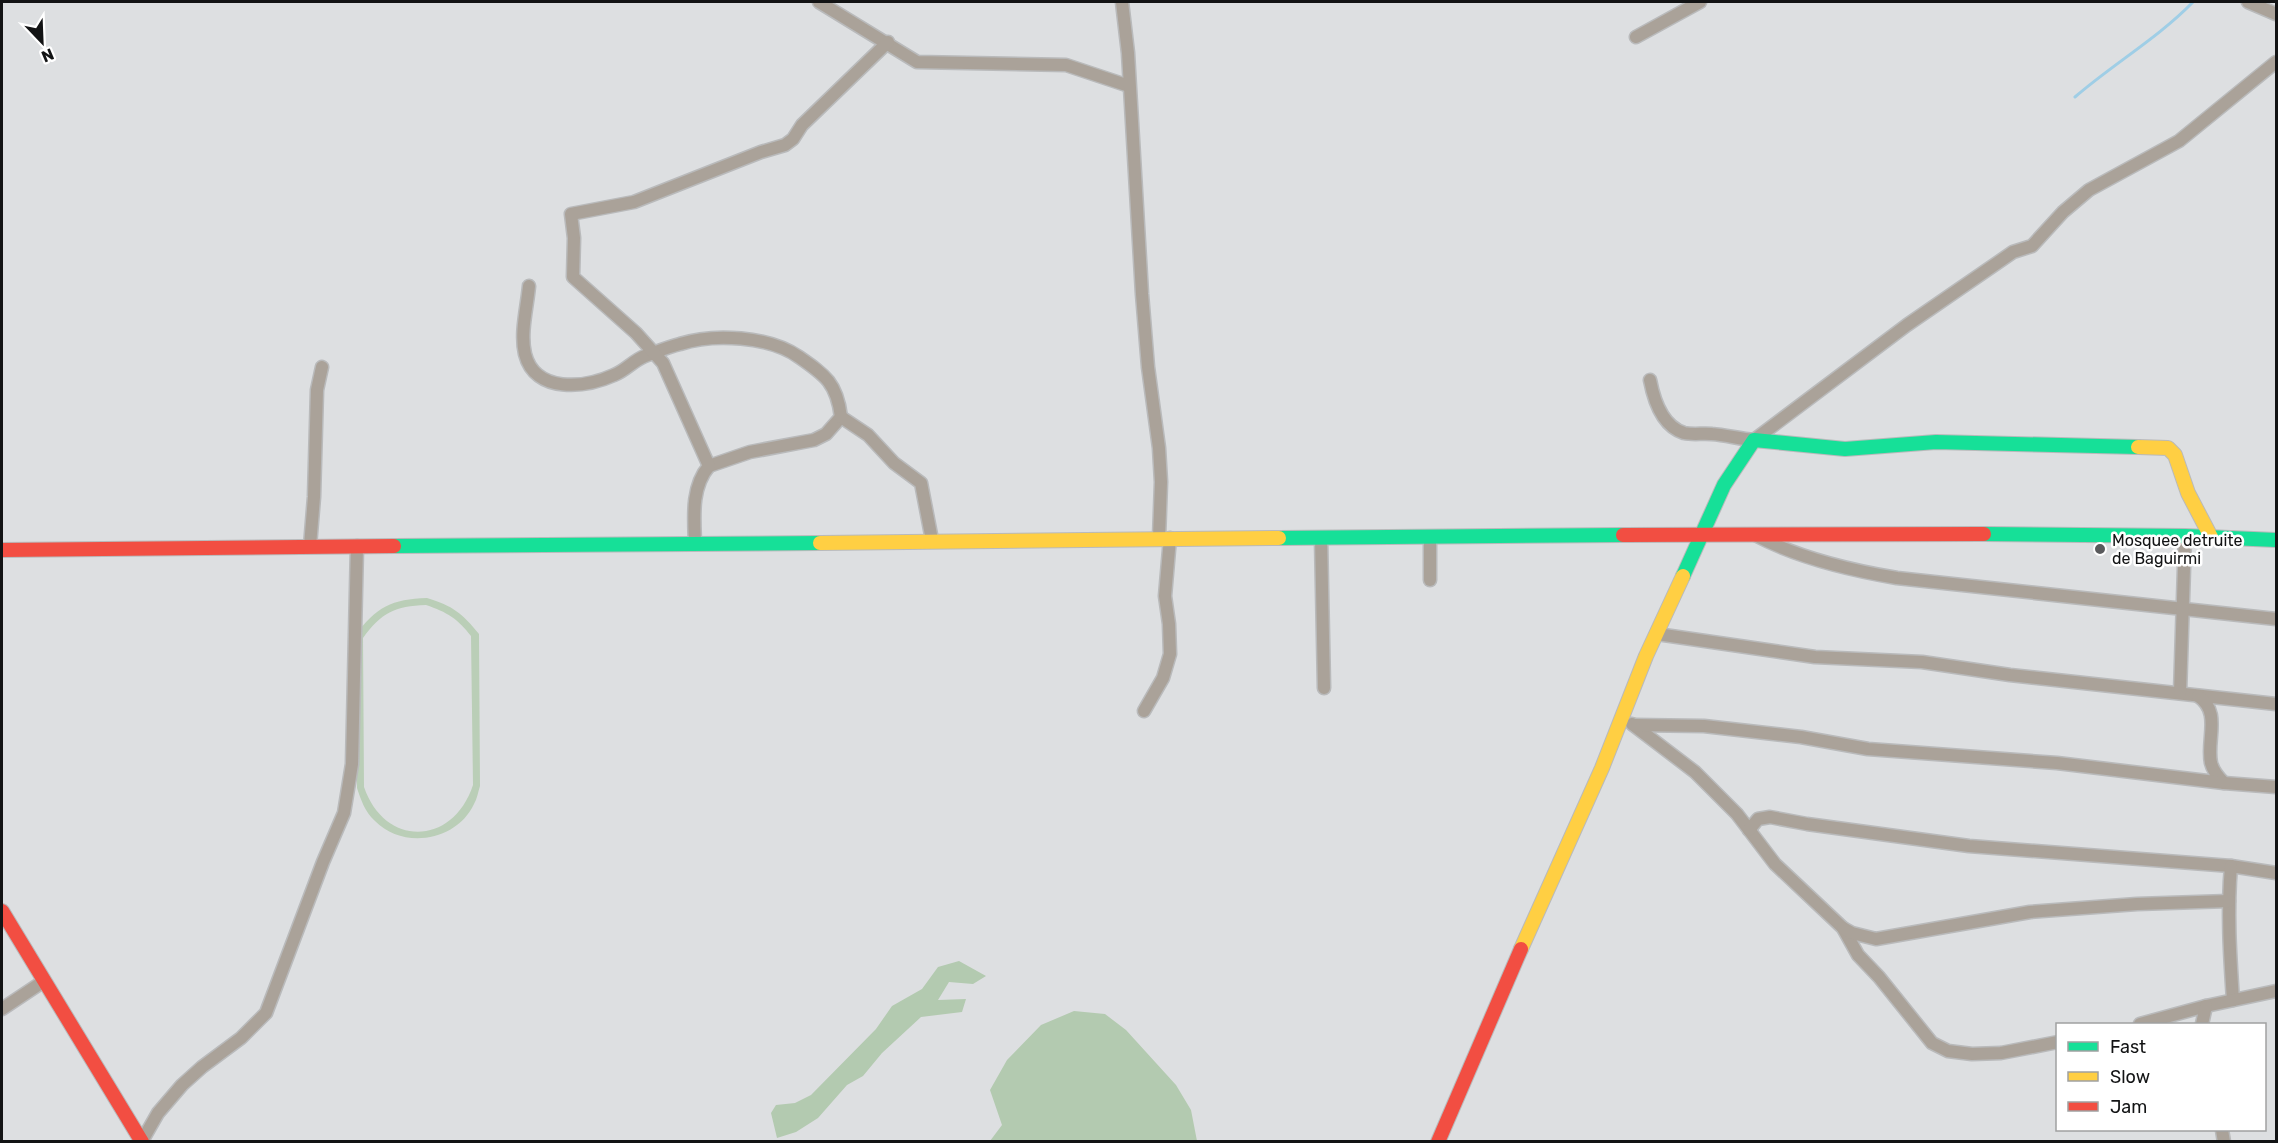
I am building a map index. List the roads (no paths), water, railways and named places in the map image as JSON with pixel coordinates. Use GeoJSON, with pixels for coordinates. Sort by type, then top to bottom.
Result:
{"type":"FeatureCollection","features":[{"type":"Feature","properties":{"kind":"main road"},"geometry":{"type":"LineString","coordinates":[[1437,1142],[1502,989],[1602,768],[1628,722],[1657,634],[1713,506],[1732,470],[1754,440],[1845,449],[1936,442],[2168,448],[2175,455],[2188,493],[2211,537]]}},
{"type":"Feature","properties":{"kind":"main road"},"geometry":{"type":"LineString","coordinates":[[2,550],[1871,533],[2185,536],[2277,540]]}},
{"type":"Feature","properties":{"kind":"main road"},"geometry":{"type":"LineString","coordinates":[[2,911],[142,1141]]}},
{"type":"Feature","properties":{"kind":"street"},"geometry":{"type":"LineString","coordinates":[[819,2],[888,42],[917,62],[1066,65],[1129,86]]}},
{"type":"Feature","properties":{"kind":"street"},"geometry":{"type":"LineString","coordinates":[[1122,2],[1147,357],[1159,448],[1165,596],[1170,654],[1163,678],[1144,711]]}},
{"type":"Feature","properties":{"kind":"street"},"geometry":{"type":"LineString","coordinates":[[1636,37],[1700,2]]}},
{"type":"Feature","properties":{"kind":"street"},"geometry":{"type":"LineString","coordinates":[[2248,2],[2277,14]]}},
{"type":"Feature","properties":{"kind":"street"},"geometry":{"type":"LineString","coordinates":[[708,465],[663,363],[636,333],[573,277],[574,238],[571,213],[634,202],[761,152],[785,145],[793,139],[802,125],[888,42]]}},
{"type":"Feature","properties":{"kind":"street"},"geometry":{"type":"LineString","coordinates":[[1650,380],[1653,396],[1664,419],[1673,428],[1685,433],[1754,440],[1907,325],[2013,252],[2032,246],[2063,212],[2089,190],[2179,141],[2277,62]]}},
{"type":"Feature","properties":{"kind":"street"},"geometry":{"type":"LineString","coordinates":[[529,286],[523,335],[525,353],[529,365],[545,382],[571,385],[588,383],[616,375],[639,359],[680,344],[720,339],[742,339],[774,344],[795,354],[833,384],[842,417],[868,435],[894,463],[921,483],[932,540]]}},
{"type":"Feature","properties":{"kind":"street"},"geometry":{"type":"LineString","coordinates":[[310,546],[317,390],[322,367]]}},
{"type":"Feature","properties":{"kind":"street"},"geometry":{"type":"LineString","coordinates":[[695,543],[695,500],[702,474],[708,465],[750,452],[814,440],[826,434],[842,417]]}},
{"type":"Feature","properties":{"kind":"street"},"geometry":{"type":"LineString","coordinates":[[1754,535],[1774,545],[1864,572],[1991,589],[2277,619]]}},
{"type":"Feature","properties":{"kind":"street"},"geometry":{"type":"LineString","coordinates":[[2180,693],[2185,536]]}},
{"type":"Feature","properties":{"kind":"street"},"geometry":{"type":"LineString","coordinates":[[1430,537],[1430,580]]}},
{"type":"Feature","properties":{"kind":"street"},"geometry":{"type":"LineString","coordinates":[[1320,538],[1324,688]]}},
{"type":"Feature","properties":{"kind":"street"},"geometry":{"type":"LineString","coordinates":[[142,1141],[158,1113],[182,1085],[249,1031],[266,1013],[344,813],[352,764],[357,546]]}},
{"type":"Feature","properties":{"kind":"street"},"geometry":{"type":"LineString","coordinates":[[1657,634],[1815,657],[1922,662],[2010,675],[2277,704]]}},
{"type":"Feature","properties":{"kind":"street"},"geometry":{"type":"LineString","coordinates":[[2198,696],[2205,700],[2211,715],[2211,765],[2223,783]]}},
{"type":"Feature","properties":{"kind":"street"},"geometry":{"type":"LineString","coordinates":[[1628,722],[1704,726],[1801,737],[1868,749],[2057,763],[2223,783],[2277,787]]}},
{"type":"Feature","properties":{"kind":"street"},"geometry":{"type":"LineString","coordinates":[[1628,722],[1695,772],[1737,814],[1775,864],[1843,928],[1852,933],[1876,939]]}},
{"type":"Feature","properties":{"kind":"street"},"geometry":{"type":"LineString","coordinates":[[1749,830],[1758,819],[1770,817],[1969,846],[2231,866],[2277,873]]}},
{"type":"Feature","properties":{"kind":"street"},"geometry":{"type":"LineString","coordinates":[[2231,866],[2229,901],[2233,1000]]}},
{"type":"Feature","properties":{"kind":"street"},"geometry":{"type":"LineString","coordinates":[[1858,955],[1864,944],[1876,939],[2030,912],[2137,904],[2229,901]]}},
{"type":"Feature","properties":{"kind":"street"},"geometry":{"type":"LineString","coordinates":[[1843,928],[1858,955],[1879,977],[1932,1043],[1948,1051],[1972,1054],[2001,1053],[2056,1042]]}},
{"type":"Feature","properties":{"kind":"street"},"geometry":{"type":"LineString","coordinates":[[2,1009],[44,981]]}},
{"type":"Feature","properties":{"kind":"street"},"geometry":{"type":"LineString","coordinates":[[2144,1023],[2206,1006],[2277,991]]}},
{"type":"Feature","properties":{"kind":"street"},"geometry":{"type":"LineString","coordinates":[[2201,1023],[2206,1006]]}},
{"type":"Feature","properties":{"kind":"street"},"geometry":{"type":"LineString","coordinates":[[2186,1012],[2200,1023]]}},
{"type":"Feature","properties":{"kind":"waterway"},"geometry":{"type":"LineString","coordinates":[[2075,97],[2165,27],[2193,2]]}},
{"type":"Feature","properties":{"kind":"place","name":"Mosquee detruite de Baguirmi"},"geometry":{"type":"Point","coordinates":[2100,549]}}]}
